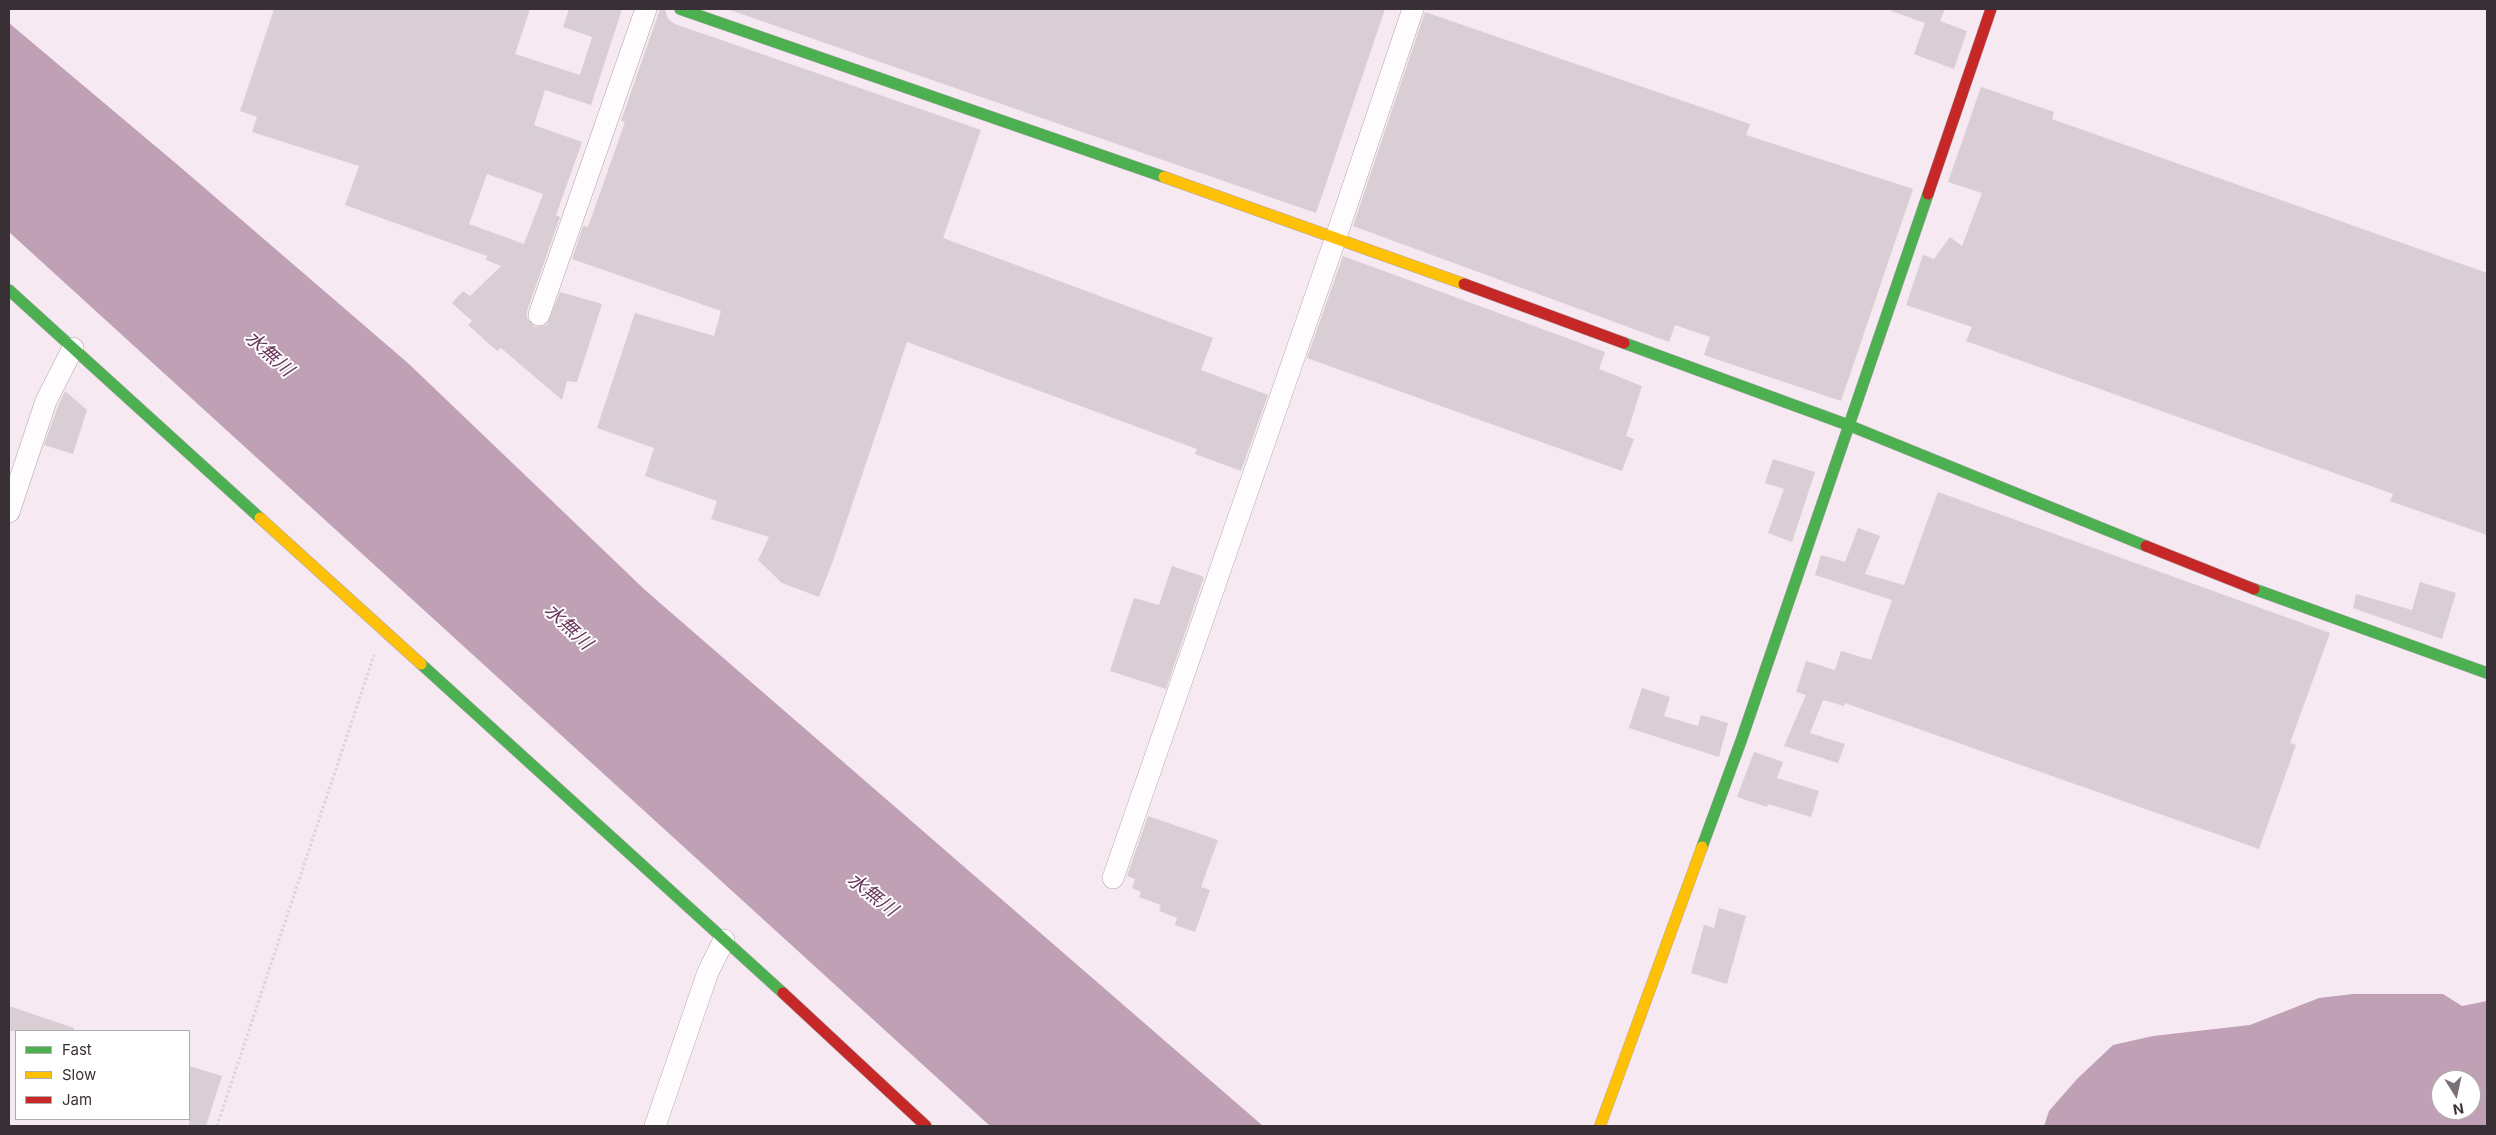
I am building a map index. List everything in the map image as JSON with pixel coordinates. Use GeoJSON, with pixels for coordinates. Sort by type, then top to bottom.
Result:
{"type":"FeatureCollection","features":[{"type":"Feature","properties":{"kind":"street"},"geometry":{"type":"LineString","coordinates":[[539,315],[646,9]]}},
{"type":"Feature","properties":{"kind":"street"},"geometry":{"type":"LineString","coordinates":[[680,9],[1336,237],[1848,425],[2240,584],[2487,673]]}},
{"type":"Feature","properties":{"kind":"street"},"geometry":{"type":"LineString","coordinates":[[1113,878],[1336,237],[1413,9]]}},
{"type":"Feature","properties":{"kind":"street"},"geometry":{"type":"LineString","coordinates":[[1600,1126],[1741,741],[1990,9]]}},
{"type":"Feature","properties":{"kind":"street"},"geometry":{"type":"LineString","coordinates":[[9,290],[926,1126]]}},
{"type":"Feature","properties":{"kind":"street"},"geometry":{"type":"LineString","coordinates":[[9,512],[46,401],[74,348]]}},
{"type":"Feature","properties":{"kind":"street"},"geometry":{"type":"LineString","coordinates":[[655,1126],[708,972],[724,940]]}},
{"type":"Feature","properties":{"kind":"path"},"geometry":{"type":"LineString","coordinates":[[217,1126],[383,630]]}},
{"type":"Feature","properties":{"kind":"water","name":"水無川"},"geometry":{"type":"Polygon","coordinates":[[[9,23],[409,364],[645,590],[1263,1126],[990,1126],[9,232],[9,23]]]}},
{"type":"Feature","properties":{"kind":"water"},"geometry":{"type":"Polygon","coordinates":[[[2353,994],[2443,994],[2462,1006],[2487,1001],[2487,1126],[2044,1126],[2049,1111],[2077,1079],[2113,1045],[2153,1036],[2250,1025],[2319,998],[2353,994]]]}},
{"type":"Feature","properties":{"kind":"building"},"geometry":{"type":"Polygon","coordinates":[[[274,9],[530,9],[515,54],[580,75],[592,37],[563,27],[569,9],[622,9],[591,105],[545,90],[534,125],[582,142],[556,215],[560,217],[527,311],[527,318],[535,327],[547,325],[560,292],[602,304],[577,382],[567,381],[562,400],[501,348],[497,351],[468,325],[472,321],[452,303],[463,291],[470,296],[501,266],[486,260],[487,256],[345,205],[359,166],[252,132],[257,117],[240,111],[274,9]],[[487,174],[469,224],[524,244],[543,194],[487,174]]]}},
{"type":"Feature","properties":{"kind":"building"},"geometry":{"type":"Polygon","coordinates":[[[660,9],[665,9],[668,19],[675,24],[981,130],[943,238],[1213,338],[1201,370],[1268,395],[1241,471],[1195,454],[1197,449],[907,342],[819,597],[782,583],[758,560],[769,537],[711,519],[717,501],[645,476],[654,448],[597,428],[635,313],[714,336],[721,311],[572,259],[583,226],[588,227],[625,122],[621,121],[660,9]]]}},
{"type":"Feature","properties":{"kind":"building"},"geometry":{"type":"Polygon","coordinates":[[[727,9],[1385,9],[1316,213],[727,9]]]}},
{"type":"Feature","properties":{"kind":"building"},"geometry":{"type":"Polygon","coordinates":[[[1892,9],[1945,9],[1940,21],[1967,31],[1954,69],[1914,54],[1925,23],[1891,11],[1892,9]]]}},
{"type":"Feature","properties":{"kind":"building"},"geometry":{"type":"Polygon","coordinates":[[[1425,12],[1750,124],[1746,135],[1913,189],[1841,401],[1704,355],[1710,337],[1675,325],[1669,342],[1353,226],[1425,12]]]}},
{"type":"Feature","properties":{"kind":"building"},"geometry":{"type":"Polygon","coordinates":[[[1981,87],[2054,112],[2052,119],[2487,273],[2487,535],[2390,501],[2393,494],[1966,341],[1972,327],[1906,305],[1923,255],[1934,259],[1950,237],[1962,246],[1982,193],[1948,182],[1981,87]]]}},
{"type":"Feature","properties":{"kind":"building"},"geometry":{"type":"Polygon","coordinates":[[[1343,256],[1605,352],[1599,369],[1642,386],[1626,436],[1634,439],[1622,471],[1307,358],[1343,256]]]}},
{"type":"Feature","properties":{"kind":"building"},"geometry":{"type":"Polygon","coordinates":[[[65,391],[87,410],[73,454],[44,445],[65,391]]]}},
{"type":"Feature","properties":{"kind":"building"},"geometry":{"type":"Polygon","coordinates":[[[1773,459],[1815,472],[1792,542],[1768,533],[1784,489],[1765,483],[1773,459]]]}},
{"type":"Feature","properties":{"kind":"building"},"geometry":{"type":"Polygon","coordinates":[[[1938,492],[2330,633],[2290,743],[2296,745],[2259,849],[1845,703],[1844,706],[1823,700],[1810,733],[1845,744],[1838,763],[1784,746],[1806,695],[1796,692],[1806,661],[1835,670],[1841,651],[1871,660],[1892,600],[1815,575],[1821,555],[1845,562],[1858,528],[1880,536],[1865,574],[1904,585],[1938,492]]]}},
{"type":"Feature","properties":{"kind":"building"},"geometry":{"type":"Polygon","coordinates":[[[1172,566],[1204,577],[1166,689],[1110,671],[1134,598],[1159,605],[1172,566]]]}},
{"type":"Feature","properties":{"kind":"building"},"geometry":{"type":"Polygon","coordinates":[[[2420,582],[2456,593],[2442,639],[2353,608],[2356,594],[2412,610],[2420,582]]]}},
{"type":"Feature","properties":{"kind":"building"},"geometry":{"type":"Polygon","coordinates":[[[1642,688],[1670,697],[1664,716],[1698,726],[1701,715],[1728,723],[1719,757],[1629,728],[1642,688]]]}},
{"type":"Feature","properties":{"kind":"building"},"geometry":{"type":"Polygon","coordinates":[[[1754,752],[1783,762],[1777,778],[1819,791],[1811,817],[1768,804],[1767,807],[1737,797],[1754,752]]]}},
{"type":"Feature","properties":{"kind":"building"},"geometry":{"type":"Polygon","coordinates":[[[1148,816],[1218,840],[1201,887],[1210,890],[1195,932],[1175,925],[1177,918],[1159,911],[1161,905],[1139,897],[1141,892],[1132,888],[1135,879],[1127,876],[1148,816]]]}},
{"type":"Feature","properties":{"kind":"building"},"geometry":{"type":"Polygon","coordinates":[[[1719,908],[1746,916],[1727,984],[1691,973],[1704,925],[1714,928],[1719,908]]]}},
{"type":"Feature","properties":{"kind":"building"},"geometry":{"type":"Polygon","coordinates":[[[9,1006],[74,1028],[74,1030],[9,1031],[9,1006]]]}},
{"type":"Feature","properties":{"kind":"building"},"geometry":{"type":"Polygon","coordinates":[[[190,1066],[222,1076],[206,1126],[189,1126],[190,1066]]]}},
{"type":"Feature","properties":{"kind":"traffic: fast"},"geometry":{"type":"LineString","coordinates":[[680,9],[1164,177]]}},
{"type":"Feature","properties":{"kind":"traffic: fast"},"geometry":{"type":"LineString","coordinates":[[1702,847],[1741,741],[1928,194]]}},
{"type":"Feature","properties":{"kind":"traffic: fast"},"geometry":{"type":"LineString","coordinates":[[9,290],[260,518]]}},
{"type":"Feature","properties":{"kind":"traffic: fast"},"geometry":{"type":"LineString","coordinates":[[1624,343],[1848,425],[2146,546]]}},
{"type":"Feature","properties":{"kind":"traffic: fast"},"geometry":{"type":"LineString","coordinates":[[2254,589],[2487,673]]}},
{"type":"Feature","properties":{"kind":"traffic: fast"},"geometry":{"type":"LineString","coordinates":[[421,664],[783,993]]}},
{"type":"Feature","properties":{"kind":"traffic: slow"},"geometry":{"type":"LineString","coordinates":[[1164,177],[1464,284]]}},
{"type":"Feature","properties":{"kind":"traffic: slow"},"geometry":{"type":"LineString","coordinates":[[260,518],[421,664]]}},
{"type":"Feature","properties":{"kind":"traffic: slow"},"geometry":{"type":"LineString","coordinates":[[1600,1126],[1702,847]]}},
{"type":"Feature","properties":{"kind":"traffic: jam"},"geometry":{"type":"LineString","coordinates":[[1928,194],[1991,9]]}},
{"type":"Feature","properties":{"kind":"traffic: jam"},"geometry":{"type":"LineString","coordinates":[[1464,284],[1624,343]]}},
{"type":"Feature","properties":{"kind":"traffic: jam"},"geometry":{"type":"LineString","coordinates":[[2146,546],[2254,589]]}},
{"type":"Feature","properties":{"kind":"traffic: jam"},"geometry":{"type":"LineString","coordinates":[[783,993],[926,1126]]}}]}
